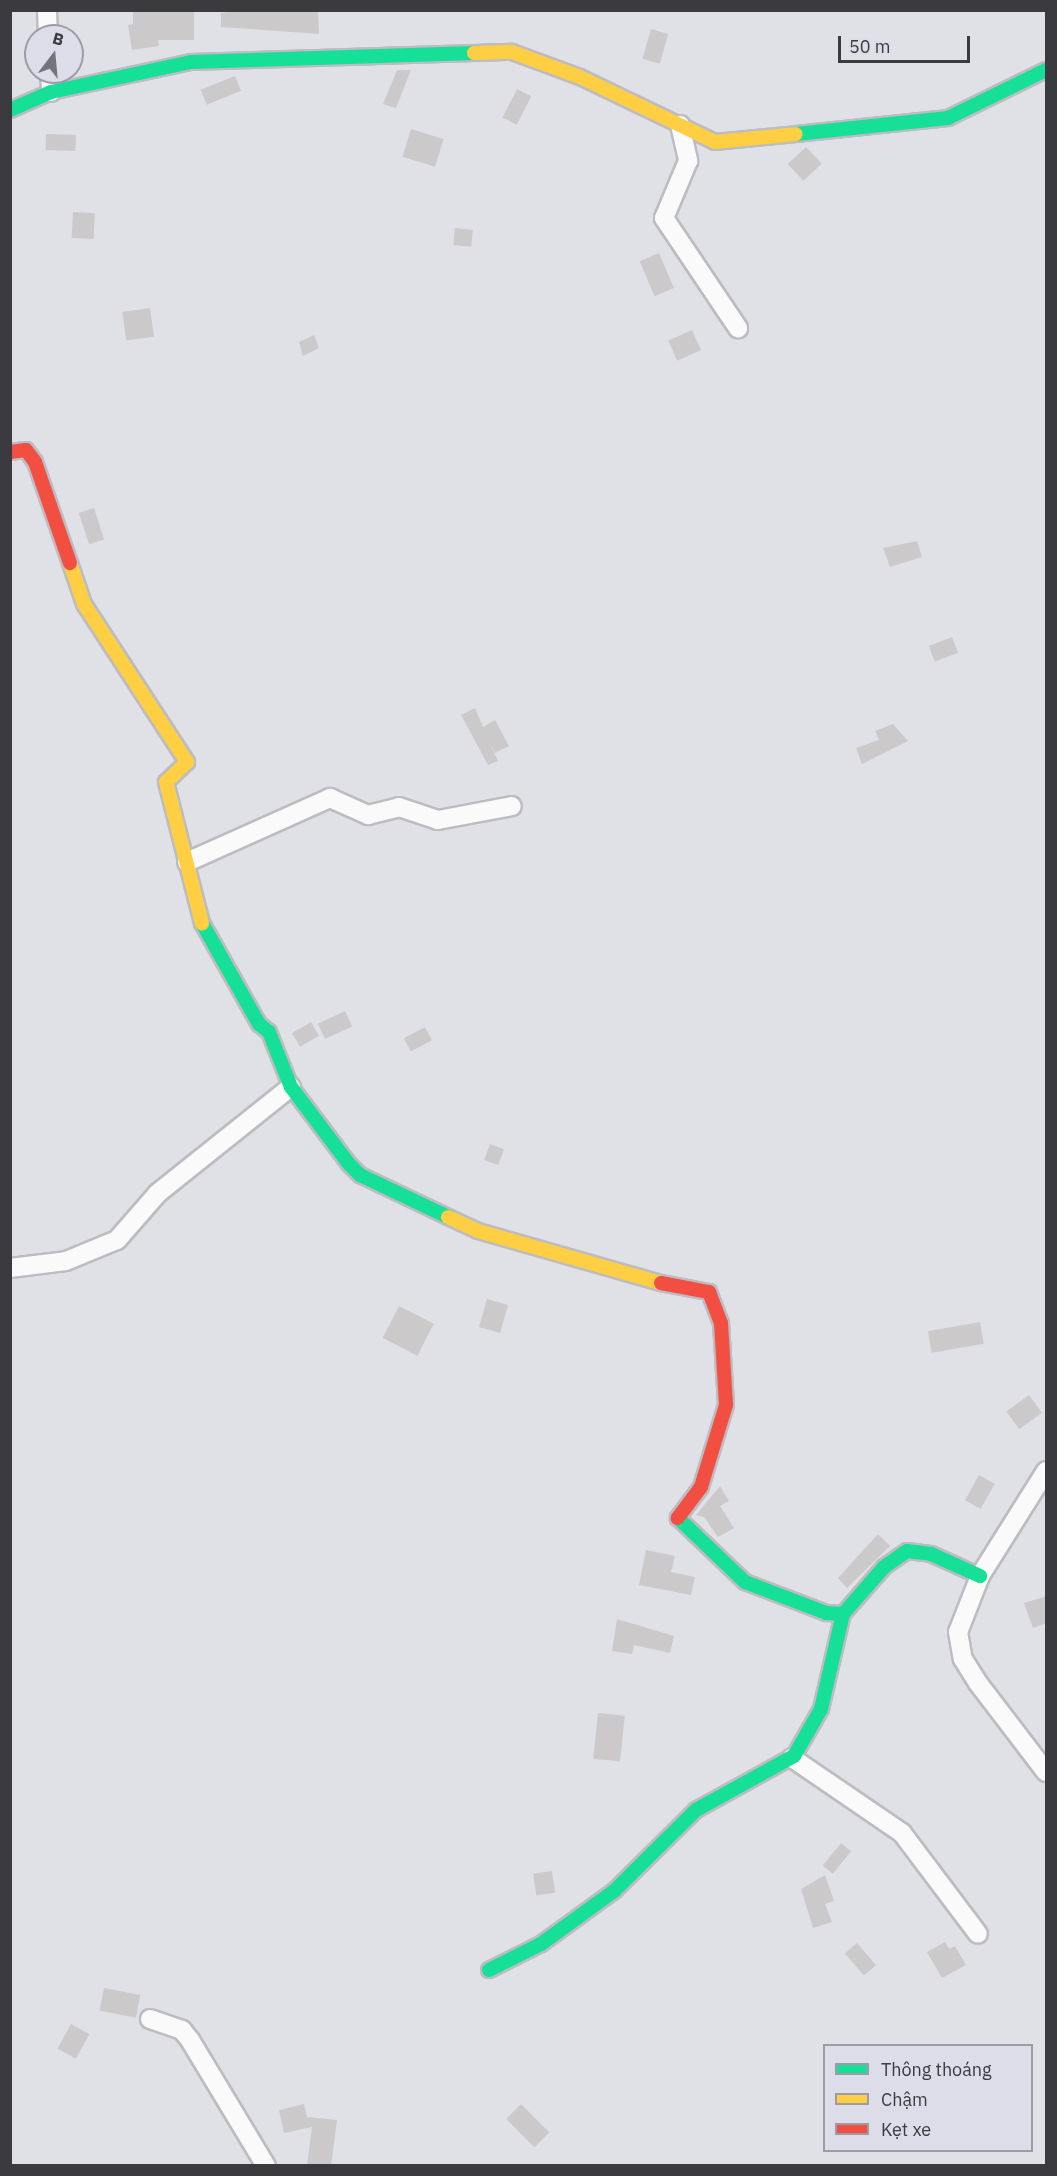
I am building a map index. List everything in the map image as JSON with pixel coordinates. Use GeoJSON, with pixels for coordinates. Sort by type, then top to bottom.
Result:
{"type":"FeatureCollection","features":[{"type":"Feature","properties":{"kind":"street"},"geometry":{"type":"LineString","coordinates":[[10,110],[51,92],[191,62],[512,52],[580,76],[715,142],[948,118],[1047,70]]}},
{"type":"Feature","properties":{"kind":"street"},"geometry":{"type":"LineString","coordinates":[[51,84],[51,92]]}},
{"type":"Feature","properties":{"kind":"street"},"geometry":{"type":"LineString","coordinates":[[680,125],[688,161],[664,218],[738,328]]}},
{"type":"Feature","properties":{"kind":"street"},"geometry":{"type":"LineString","coordinates":[[10,452],[26,450],[35,462],[84,604],[187,762],[166,782],[204,933],[259,1024],[269,1032],[291,1087],[349,1164],[375,1183],[478,1231],[544,1253],[709,1292],[721,1323],[726,1405],[705,1479],[678,1510],[679,1523],[745,1582],[826,1613],[843,1614]]}},
{"type":"Feature","properties":{"kind":"street"},"geometry":{"type":"LineString","coordinates":[[187,862],[330,798],[368,814],[399,807],[438,820],[512,806]]}},
{"type":"Feature","properties":{"kind":"street"},"geometry":{"type":"LineString","coordinates":[[10,1268],[66,1261],[117,1240],[158,1194],[291,1087]]}},
{"type":"Feature","properties":{"kind":"street"},"geometry":{"type":"LineString","coordinates":[[1047,1471],[980,1576],[958,1632],[963,1659],[1047,1772]]}},
{"type":"Feature","properties":{"kind":"street"},"geometry":{"type":"LineString","coordinates":[[489,1970],[541,1944],[614,1891],[684,1819],[792,1758],[821,1709],[843,1614],[884,1567],[907,1551],[931,1554],[980,1576]]}},
{"type":"Feature","properties":{"kind":"street"},"geometry":{"type":"LineString","coordinates":[[792,1758],[902,1833],[978,1934]]}},
{"type":"Feature","properties":{"kind":"street"},"geometry":{"type":"LineString","coordinates":[[150,2019],[182,2030],[266,2166]]}},
{"type":"Feature","properties":{"kind":"building"},"geometry":{"type":"Polygon","coordinates":[[[133,10],[194,10],[194,40],[158,40],[159,46],[132,50],[128,25],[133,24],[133,10]]]}},
{"type":"Feature","properties":{"kind":"building"},"geometry":{"type":"Polygon","coordinates":[[[241,10],[318,12],[319,34],[221,27],[221,13],[241,10]]]}},
{"type":"Feature","properties":{"kind":"building"},"geometry":{"type":"Polygon","coordinates":[[[651,29],[668,34],[660,64],[642,59],[651,29]]]}},
{"type":"Feature","properties":{"kind":"building"},"geometry":{"type":"Polygon","coordinates":[[[397,70],[411,70],[396,108],[383,104],[397,70]]]}},
{"type":"Feature","properties":{"kind":"building"},"geometry":{"type":"Polygon","coordinates":[[[235,76],[241,91],[207,105],[201,90],[235,76]]]}},
{"type":"Feature","properties":{"kind":"building"},"geometry":{"type":"Polygon","coordinates":[[[517,89],[531,96],[517,125],[502,118],[517,89]]]}},
{"type":"Feature","properties":{"kind":"building"},"geometry":{"type":"Polygon","coordinates":[[[411,129],[444,139],[435,167],[403,157],[411,129]]]}},
{"type":"Feature","properties":{"kind":"building"},"geometry":{"type":"Polygon","coordinates":[[[46,134],[76,135],[75,151],[45,150],[46,134]]]}},
{"type":"Feature","properties":{"kind":"building"},"geometry":{"type":"Polygon","coordinates":[[[806,147],[822,164],[803,181],[788,164],[806,147]]]}},
{"type":"Feature","properties":{"kind":"building"},"geometry":{"type":"Polygon","coordinates":[[[73,212],[95,213],[94,239],[72,238],[73,212]]]}},
{"type":"Feature","properties":{"kind":"building"},"geometry":{"type":"Polygon","coordinates":[[[455,228],[473,230],[471,247],[453,245],[455,228]]]}},
{"type":"Feature","properties":{"kind":"building"},"geometry":{"type":"Polygon","coordinates":[[[659,253],[674,288],[655,296],[640,261],[659,253]]]}},
{"type":"Feature","properties":{"kind":"building"},"geometry":{"type":"Polygon","coordinates":[[[150,308],[154,337],[126,341],[122,312],[150,308]]]}},
{"type":"Feature","properties":{"kind":"building"},"geometry":{"type":"Polygon","coordinates":[[[692,330],[701,350],[677,361],[668,341],[692,330]]]}},
{"type":"Feature","properties":{"kind":"building"},"geometry":{"type":"Polygon","coordinates":[[[314,335],[319,348],[303,356],[299,342],[314,335]]]}},
{"type":"Feature","properties":{"kind":"building"},"geometry":{"type":"Polygon","coordinates":[[[94,508],[104,539],[89,544],[79,513],[94,508]]]}},
{"type":"Feature","properties":{"kind":"building"},"geometry":{"type":"Polygon","coordinates":[[[917,541],[922,557],[890,567],[883,548],[917,541]]]}},
{"type":"Feature","properties":{"kind":"building"},"geometry":{"type":"Polygon","coordinates":[[[952,637],[958,653],[935,662],[929,646],[952,637]]]}},
{"type":"Feature","properties":{"kind":"building"},"geometry":{"type":"Polygon","coordinates":[[[475,708],[483,727],[495,720],[509,746],[495,753],[489,742],[498,761],[488,765],[461,715],[475,708]]]}},
{"type":"Feature","properties":{"kind":"building"},"geometry":{"type":"Polygon","coordinates":[[[893,724],[908,741],[862,764],[856,748],[879,740],[875,731],[893,724]]]}},
{"type":"Feature","properties":{"kind":"building"},"geometry":{"type":"Polygon","coordinates":[[[345,1011],[352,1026],[325,1039],[318,1024],[345,1011]]]}},
{"type":"Feature","properties":{"kind":"building"},"geometry":{"type":"Polygon","coordinates":[[[311,1022],[319,1036],[300,1047],[292,1033],[311,1022]]]}},
{"type":"Feature","properties":{"kind":"building"},"geometry":{"type":"Polygon","coordinates":[[[425,1027],[432,1040],[411,1052],[404,1038],[425,1027]]]}},
{"type":"Feature","properties":{"kind":"building"},"geometry":{"type":"Polygon","coordinates":[[[490,1144],[504,1149],[498,1165],[484,1160],[490,1144]]]}},
{"type":"Feature","properties":{"kind":"building"},"geometry":{"type":"Polygon","coordinates":[[[487,1299],[508,1305],[500,1333],[479,1327],[487,1299]]]}},
{"type":"Feature","properties":{"kind":"building"},"geometry":{"type":"Polygon","coordinates":[[[399,1306],[434,1324],[417,1356],[383,1338],[399,1306]]]}},
{"type":"Feature","properties":{"kind":"building"},"geometry":{"type":"Polygon","coordinates":[[[980,1322],[984,1344],[932,1353],[928,1331],[980,1322]]]}},
{"type":"Feature","properties":{"kind":"building"},"geometry":{"type":"Polygon","coordinates":[[[1029,1395],[1042,1413],[1019,1429],[1006,1411],[1029,1395]]]}},
{"type":"Feature","properties":{"kind":"building"},"geometry":{"type":"Polygon","coordinates":[[[979,1475],[995,1484],[981,1509],[965,1500],[979,1475]]]}},
{"type":"Feature","properties":{"kind":"building"},"geometry":{"type":"Polygon","coordinates":[[[720,1486],[729,1501],[720,1506],[734,1528],[718,1537],[704,1517],[696,1515],[720,1486]]]}},
{"type":"Feature","properties":{"kind":"building"},"geometry":{"type":"Polygon","coordinates":[[[878,1534],[890,1546],[847,1588],[838,1578],[878,1534]]]}},
{"type":"Feature","properties":{"kind":"building"},"geometry":{"type":"Polygon","coordinates":[[[646,1550],[675,1556],[671,1572],[695,1577],[691,1595],[639,1585],[646,1550]]]}},
{"type":"Feature","properties":{"kind":"building"},"geometry":{"type":"Polygon","coordinates":[[[1047,1596],[1047,1623],[1033,1628],[1024,1603],[1047,1596]]]}},
{"type":"Feature","properties":{"kind":"building"},"geometry":{"type":"Polygon","coordinates":[[[617,1619],[674,1636],[670,1653],[634,1645],[632,1654],[612,1651],[617,1619]]]}},
{"type":"Feature","properties":{"kind":"building"},"geometry":{"type":"Polygon","coordinates":[[[598,1713],[625,1716],[620,1762],[593,1759],[598,1713]]]}},
{"type":"Feature","properties":{"kind":"building"},"geometry":{"type":"Polygon","coordinates":[[[841,1843],[851,1851],[833,1874],[823,1866],[841,1843]]]}},
{"type":"Feature","properties":{"kind":"building"},"geometry":{"type":"Polygon","coordinates":[[[552,1871],[555,1893],[536,1895],[533,1874],[552,1871]]]}},
{"type":"Feature","properties":{"kind":"building"},"geometry":{"type":"Polygon","coordinates":[[[825,1875],[834,1901],[825,1904],[832,1922],[813,1928],[801,1889],[825,1875]]]}},
{"type":"Feature","properties":{"kind":"building"},"geometry":{"type":"Polygon","coordinates":[[[945,1942],[949,1949],[955,1946],[966,1965],[942,1978],[927,1952],[945,1942]]]}},
{"type":"Feature","properties":{"kind":"building"},"geometry":{"type":"Polygon","coordinates":[[[857,1943],[876,1965],[864,1975],[845,1953],[857,1943]]]}},
{"type":"Feature","properties":{"kind":"building"},"geometry":{"type":"Polygon","coordinates":[[[104,1988],[140,1995],[136,2018],[100,2011],[104,1988]]]}},
{"type":"Feature","properties":{"kind":"building"},"geometry":{"type":"Polygon","coordinates":[[[71,2024],[89,2034],[76,2059],[57,2048],[71,2024]]]}},
{"type":"Feature","properties":{"kind":"building"},"geometry":{"type":"Polygon","coordinates":[[[304,2104],[307,2117],[337,2120],[331,2166],[307,2166],[312,2127],[284,2133],[279,2110],[304,2104]]]}},
{"type":"Feature","properties":{"kind":"building"},"geometry":{"type":"Polygon","coordinates":[[[521,2104],[549,2132],[534,2147],[506,2119],[521,2104]]]}},
{"type":"Feature","properties":{"kind":"traffic: fast"},"geometry":{"type":"LineString","coordinates":[[10,110],[51,92],[191,62],[474,53]]}},
{"type":"Feature","properties":{"kind":"traffic: fast"},"geometry":{"type":"LineString","coordinates":[[796,134],[948,118],[1046,70]]}},
{"type":"Feature","properties":{"kind":"traffic: fast"},"geometry":{"type":"LineString","coordinates":[[202,923],[259,1024],[269,1032],[291,1087],[349,1164],[360,1175],[448,1217]]}},
{"type":"Feature","properties":{"kind":"traffic: fast"},"geometry":{"type":"LineString","coordinates":[[678,1518],[745,1582],[826,1613],[843,1614],[884,1567],[907,1551],[931,1554],[980,1576]]}},
{"type":"Feature","properties":{"kind":"traffic: fast"},"geometry":{"type":"LineString","coordinates":[[489,1970],[541,1944],[614,1891],[696,1810],[794,1756],[821,1709],[843,1614]]}},
{"type":"Feature","properties":{"kind":"traffic: slow"},"geometry":{"type":"LineString","coordinates":[[474,53],[512,52],[580,77],[715,142],[796,134]]}},
{"type":"Feature","properties":{"kind":"traffic: slow"},"geometry":{"type":"LineString","coordinates":[[70,563],[84,604],[187,762],[166,782],[202,923]]}},
{"type":"Feature","properties":{"kind":"traffic: slow"},"geometry":{"type":"LineString","coordinates":[[448,1217],[478,1231],[661,1283]]}},
{"type":"Feature","properties":{"kind":"traffic: jam"},"geometry":{"type":"LineString","coordinates":[[10,452],[26,450],[35,462],[70,563]]}},
{"type":"Feature","properties":{"kind":"traffic: jam"},"geometry":{"type":"LineString","coordinates":[[661,1283],[709,1292],[721,1323],[726,1405],[701,1487],[678,1518]]}}]}
